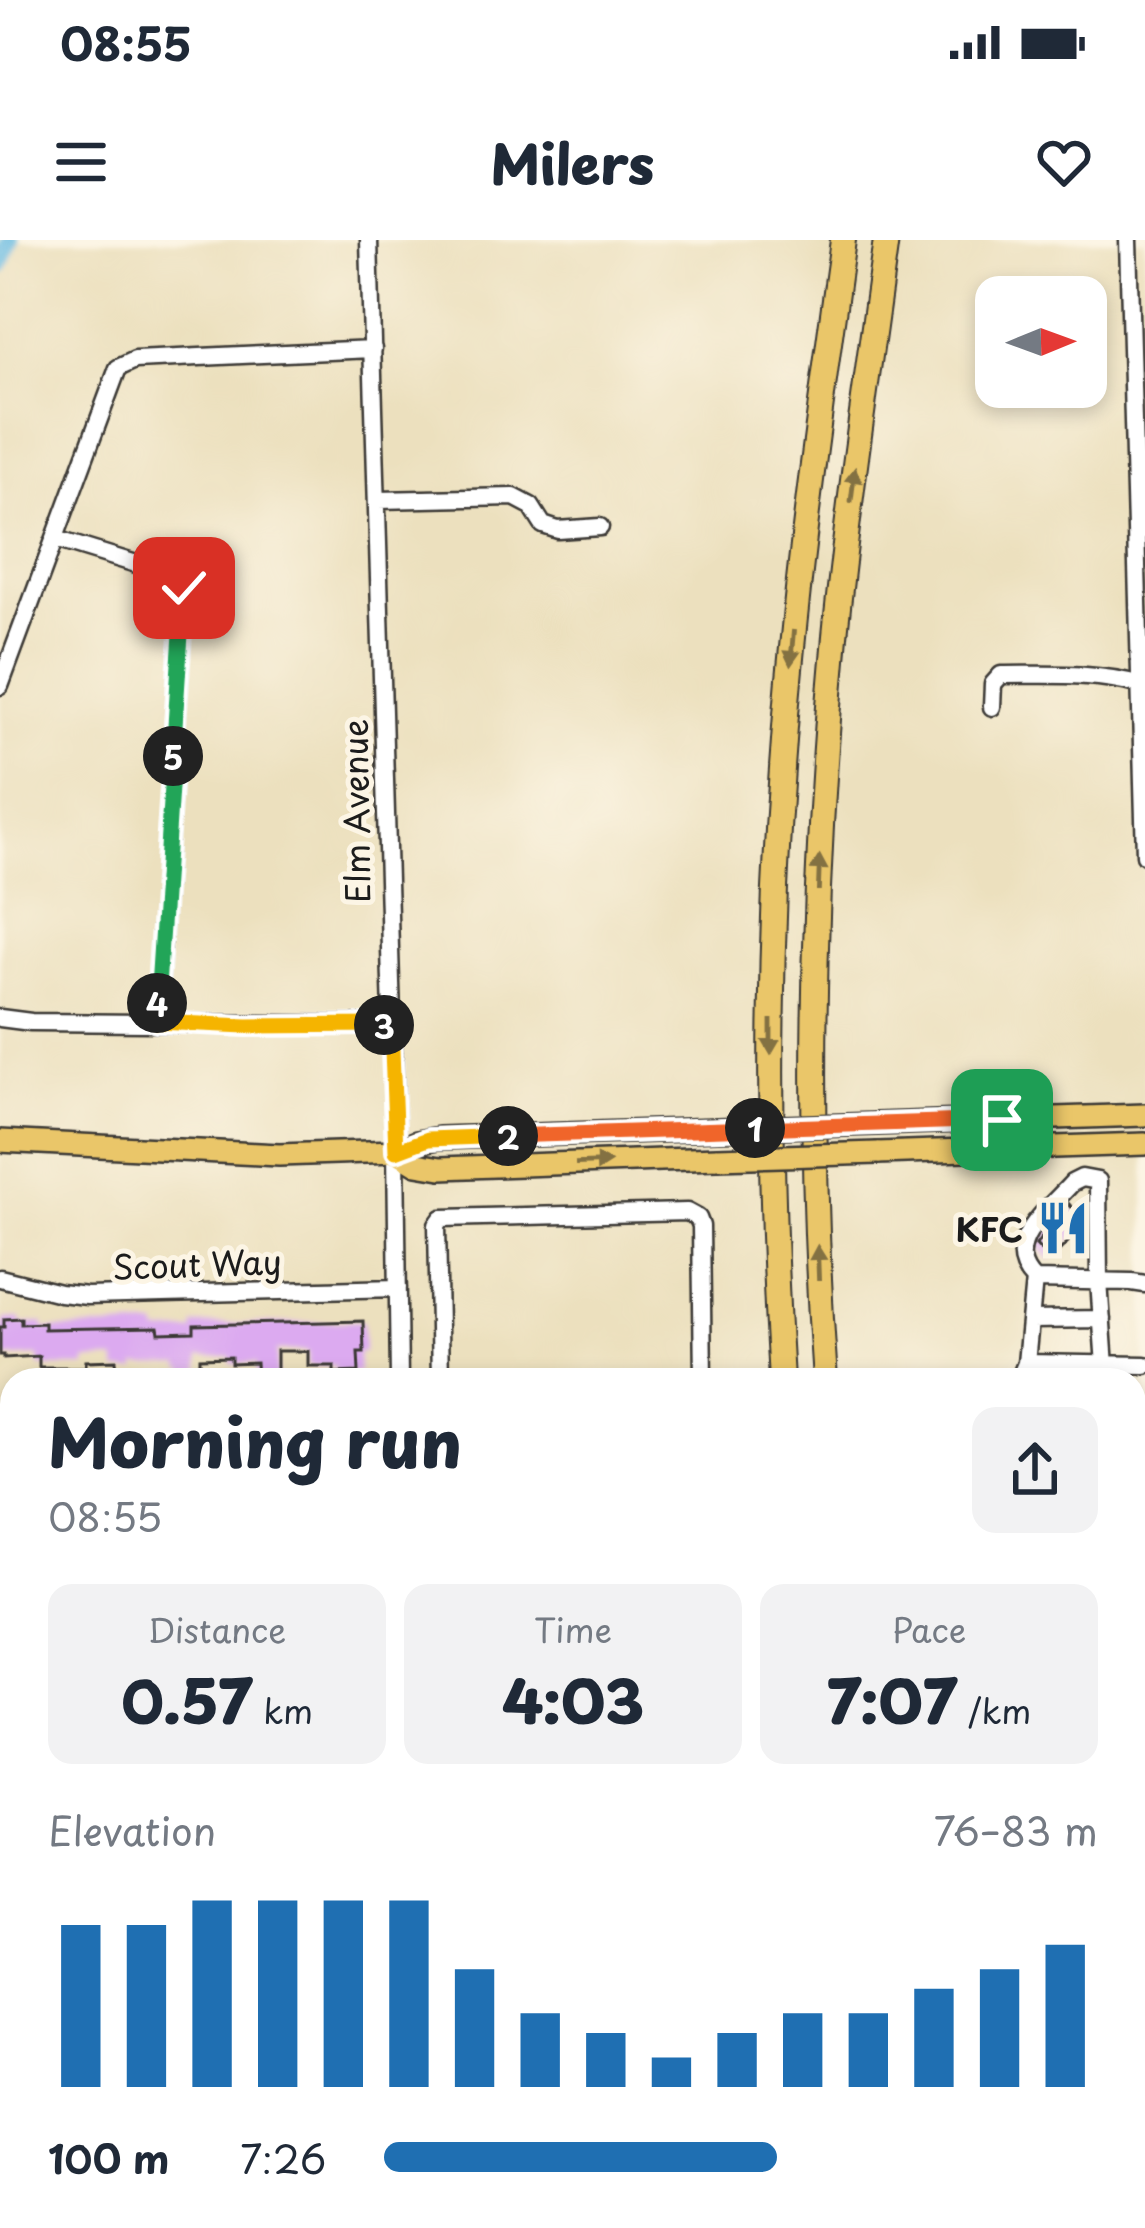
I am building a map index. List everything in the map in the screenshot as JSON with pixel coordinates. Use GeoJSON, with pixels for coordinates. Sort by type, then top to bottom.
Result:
{"type":"FeatureCollection","features":[{"type":"Feature","properties":{"kind":"highway"},"geometry":{"type":"LineString","coordinates":[[781,1368],[771,1109],[775,879],[793,630],[843,240]]}},
{"type":"Feature","properties":{"kind":"highway"},"geometry":{"type":"LineString","coordinates":[[824,1368],[814,1129],[821,818],[842,571],[886,240]]}},
{"type":"Feature","properties":{"kind":"main road"},"geometry":{"type":"LineString","coordinates":[[0,1141],[259,1154],[396,1151],[439,1138],[1145,1115]]}},
{"type":"Feature","properties":{"kind":"main road"},"geometry":{"type":"LineString","coordinates":[[396,1151],[417,1164],[441,1168],[1145,1144]]}},
{"type":"Feature","properties":{"kind":"street","name":"Elm Avenue"},"geometry":{"type":"LineString","coordinates":[[369,240],[399,1368]]}},
{"type":"Feature","properties":{"kind":"street"},"geometry":{"type":"LineString","coordinates":[[1128,240],[1141,528],[1145,855]]}},
{"type":"Feature","properties":{"kind":"street"},"geometry":{"type":"LineString","coordinates":[[0,686],[118,368],[135,360],[373,349]]}},
{"type":"Feature","properties":{"kind":"street"},"geometry":{"type":"LineString","coordinates":[[378,500],[514,497],[531,506],[543,525],[558,530],[600,527]]}},
{"type":"Feature","properties":{"kind":"street"},"geometry":{"type":"LineString","coordinates":[[55,539],[170,574],[184,588],[156,1022]]}},
{"type":"Feature","properties":{"kind":"street"},"geometry":{"type":"LineString","coordinates":[[992,707],[993,684],[1001,675],[1086,674],[1141,685]]}},
{"type":"Feature","properties":{"kind":"street"},"geometry":{"type":"LineString","coordinates":[[0,1018],[391,1025]]}},
{"type":"Feature","properties":{"kind":"street"},"geometry":{"type":"LineString","coordinates":[[1115,1368],[1102,1318],[1100,1281],[1098,1181],[1082,1178],[1072,1183],[1027,1234],[1020,1255],[1023,1269],[1034,1280],[1100,1281],[1145,1284]]}},
{"type":"Feature","properties":{"kind":"street"},"geometry":{"type":"LineString","coordinates":[[440,1368],[437,1225],[442,1218],[678,1212],[687,1212],[700,1226],[703,1368]]}},
{"type":"Feature","properties":{"kind":"street","name":"Scout Way"},"geometry":{"type":"LineString","coordinates":[[0,1278],[87,1296],[398,1288]]}},
{"type":"Feature","properties":{"kind":"street"},"geometry":{"type":"LineString","coordinates":[[1023,1368],[1034,1280]]}},
{"type":"Feature","properties":{"kind":"street"},"geometry":{"type":"LineString","coordinates":[[1031,1320],[1102,1318]]}},
{"type":"Feature","properties":{"kind":"building"},"geometry":{"type":"Polygon","coordinates":[[[1069,1204],[1086,1224],[1050,1260],[1036,1245],[1069,1204]]]}},
{"type":"Feature","properties":{"kind":"building"},"geometry":{"type":"Polygon","coordinates":[[[4,1319],[44,1323],[44,1329],[158,1327],[159,1333],[194,1332],[194,1325],[363,1321],[364,1352],[358,1352],[359,1368],[308,1366],[308,1351],[277,1351],[277,1368],[231,1364],[231,1357],[200,1358],[200,1368],[117,1368],[116,1360],[86,1361],[86,1367],[39,1367],[39,1356],[0,1355],[4,1319]]]}},
{"type":"Feature","properties":{"kind":"waterway"},"geometry":{"type":"LineString","coordinates":[[0,266],[10,240]]}},
{"type":"Feature","properties":{"kind":"place","name":"KFC"},"geometry":{"type":"Point","coordinates":[1063,1228]}},
{"type":"Feature","properties":{"kind":"route"},"geometry":{"type":"LineString","coordinates":[[184,588],[156,1022],[391,1025],[396,1151],[439,1138],[1002,1120]]}}]}
